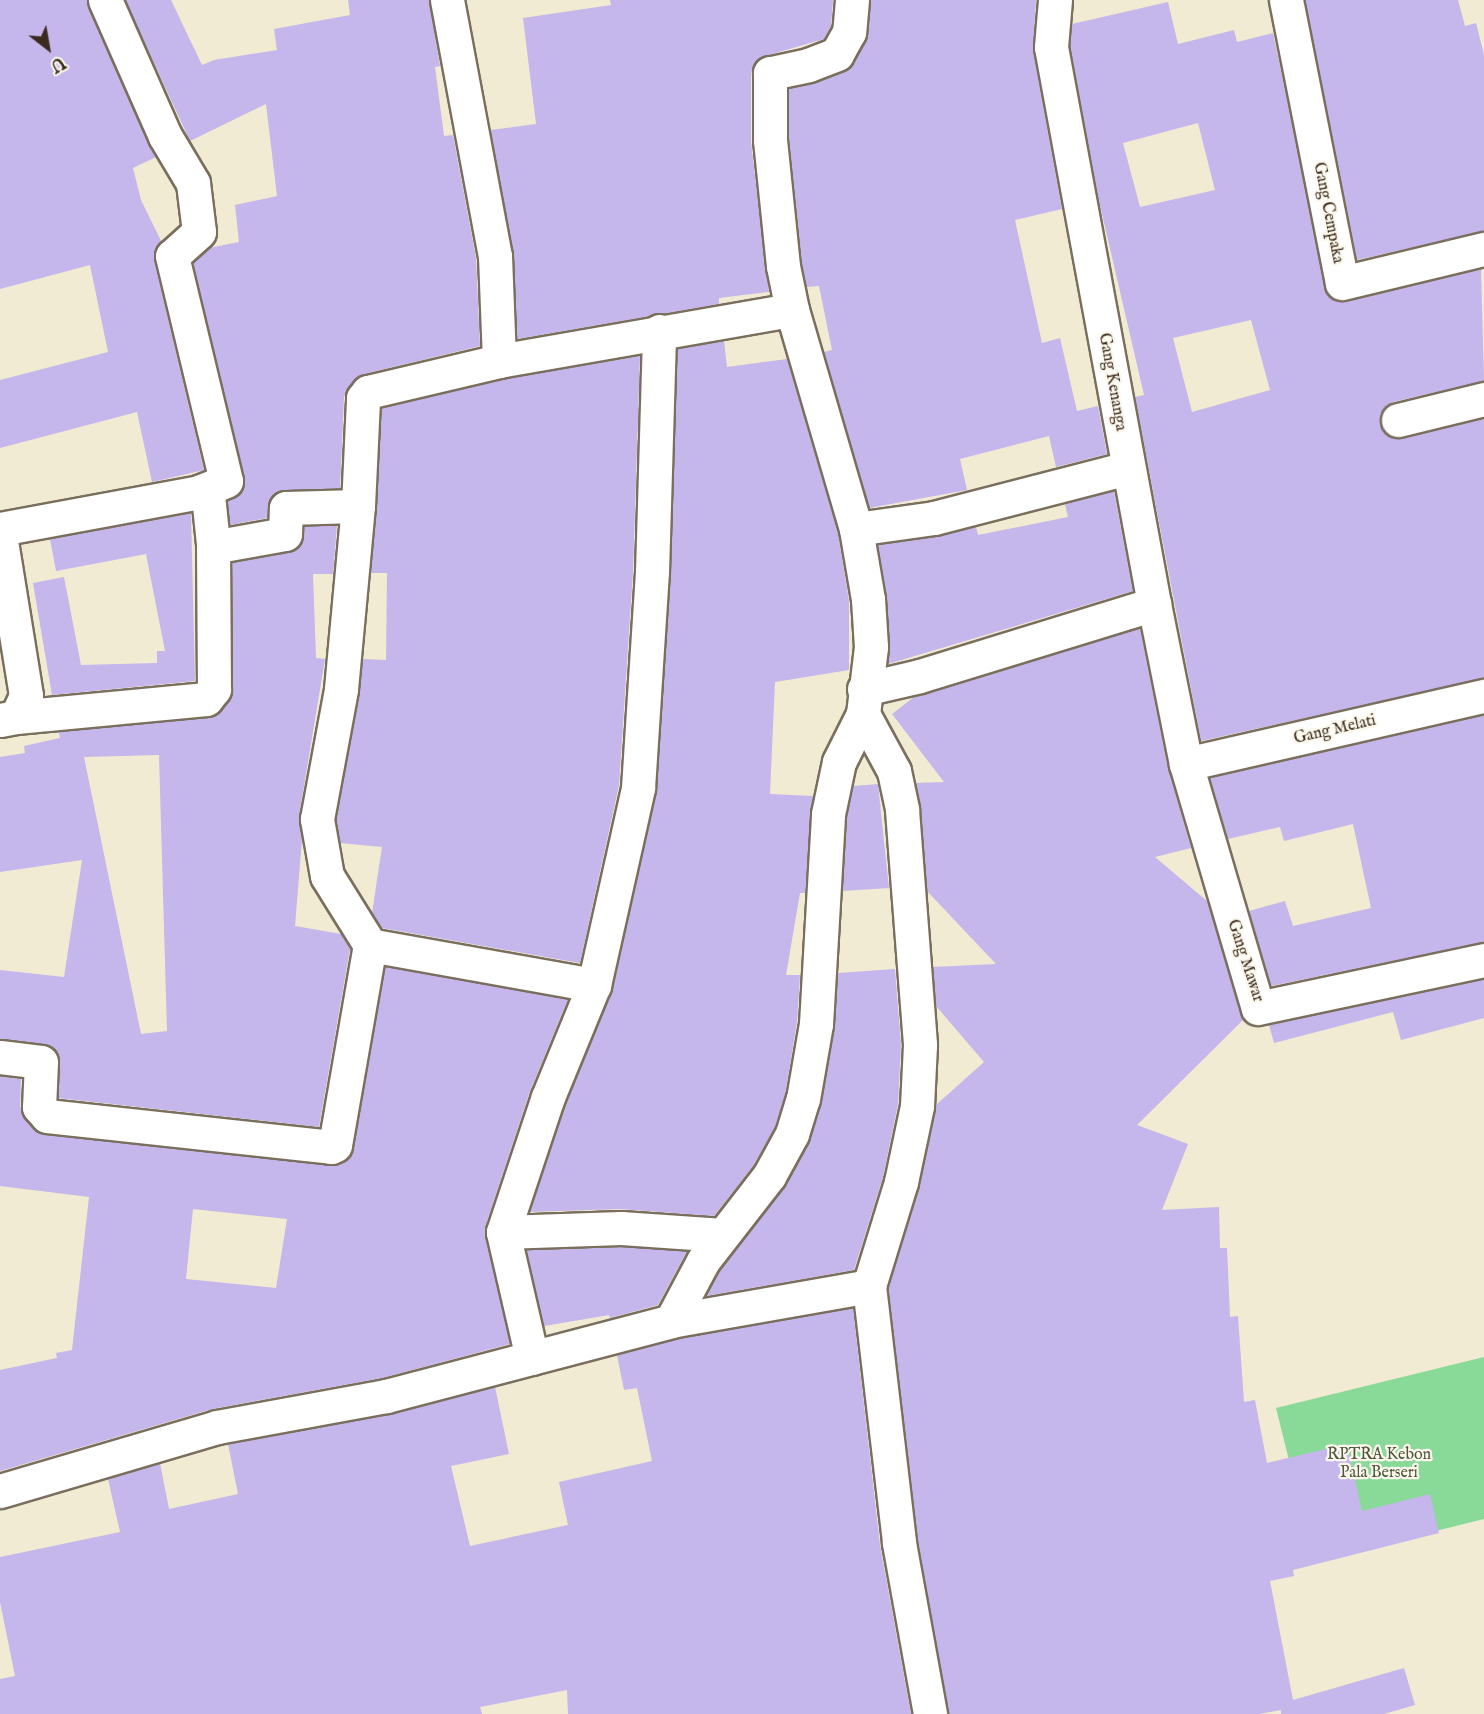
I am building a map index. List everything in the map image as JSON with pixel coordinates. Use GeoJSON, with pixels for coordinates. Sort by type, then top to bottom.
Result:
{"type":"FeatureCollection","features":[{"type":"Feature","properties":{"kind":"street"},"geometry":{"type":"LineString","coordinates":[[0,529],[199,492],[226,481],[172,256],[199,232],[193,183],[165,136],[105,0]]}},
{"type":"Feature","properties":{"kind":"street"},"geometry":{"type":"LineString","coordinates":[[447,0],[495,256],[499,360]]}},
{"type":"Feature","properties":{"kind":"street"},"geometry":{"type":"LineString","coordinates":[[672,1321],[698,1269],[769,1176],[792,1134],[803,1100],[816,1024],[828,814],[839,762],[863,702],[871,647],[868,599],[856,529],[792,309],[783,266],[770,140],[770,73],[809,65],[837,54],[849,32],[852,0]]}},
{"type":"Feature","properties":{"kind":"street","name":"Gang Kenanga"},"geometry":{"type":"LineString","coordinates":[[1054,0],[1052,47],[1128,468],[1186,764]]}},
{"type":"Feature","properties":{"kind":"street","name":"Gang Cempaka"},"geometry":{"type":"LineString","coordinates":[[1286,0],[1342,283],[1484,249]]}},
{"type":"Feature","properties":{"kind":"street"},"geometry":{"type":"LineString","coordinates":[[0,1057],[41,1062],[39,1107],[47,1116],[331,1148],[335,1145],[370,945],[327,876],[317,819],[340,689],[358,506],[365,394],[499,360],[792,309]]}},
{"type":"Feature","properties":{"kind":"street"},"geometry":{"type":"LineString","coordinates":[[532,1358],[503,1232],[548,1097],[594,985],[638,788],[652,572],[659,331]]}},
{"type":"Feature","properties":{"kind":"street"},"geometry":{"type":"LineString","coordinates":[[1398,420],[1484,399]]}},
{"type":"Feature","properties":{"kind":"street"},"geometry":{"type":"LineString","coordinates":[[856,529],[934,518],[1128,468]]}},
{"type":"Feature","properties":{"kind":"street"},"geometry":{"type":"LineString","coordinates":[[8,718],[206,699],[214,689],[213,543],[208,495],[199,492]]}},
{"type":"Feature","properties":{"kind":"street"},"geometry":{"type":"LineString","coordinates":[[213,543],[285,534],[286,507],[358,506]]}},
{"type":"Feature","properties":{"kind":"street"},"geometry":{"type":"LineString","coordinates":[[0,535],[26,696],[8,718]]}},
{"type":"Feature","properties":{"kind":"street"},"geometry":{"type":"LineString","coordinates":[[863,702],[920,676],[1154,604]]}},
{"type":"Feature","properties":{"kind":"street","name":"Gang Melati"},"geometry":{"type":"LineString","coordinates":[[1186,764],[1484,696]]}},
{"type":"Feature","properties":{"kind":"street"},"geometry":{"type":"LineString","coordinates":[[863,702],[894,771],[902,810],[920,1045],[915,1117],[901,1182],[869,1286],[898,1543],[930,1714]]}},
{"type":"Feature","properties":{"kind":"street","name":"Gang Mawar"},"geometry":{"type":"LineString","coordinates":[[1186,764],[1257,1008],[1484,960]]}},
{"type":"Feature","properties":{"kind":"street"},"geometry":{"type":"LineString","coordinates":[[370,945],[594,985]]}},
{"type":"Feature","properties":{"kind":"street"},"geometry":{"type":"LineString","coordinates":[[503,1232],[621,1228],[723,1235]]}},
{"type":"Feature","properties":{"kind":"street"},"geometry":{"type":"LineString","coordinates":[[0,1491],[217,1427],[386,1396],[672,1321],[869,1286]]}},
{"type":"Feature","properties":{"kind":"green space","name":"RPTRA Kebon Pala Berseri"},"geometry":{"type":"Polygon","coordinates":[[[1484,1357],[1484,1519],[1314,1561],[1276,1408],[1484,1357]]]}},
{"type":"Feature","properties":{"kind":"building"},"geometry":{"type":"Polygon","coordinates":[[[0,0],[87,0],[156,157],[133,168],[141,200],[161,241],[154,260],[204,470],[152,482],[137,412],[0,448],[0,380],[108,352],[90,265],[0,289],[0,0]]]}},
{"type":"Feature","properties":{"kind":"building"},"geometry":{"type":"Polygon","coordinates":[[[125,0],[171,0],[202,65],[214,60],[277,50],[274,29],[350,15],[348,0],[429,0],[440,66],[435,67],[444,136],[453,135],[476,258],[480,346],[364,374],[354,380],[344,397],[340,488],[277,492],[270,499],[267,518],[230,525],[227,501],[241,493],[244,477],[193,263],[209,248],[239,242],[235,205],[277,196],[266,104],[190,141],[125,0]]]}},
{"type":"Feature","properties":{"kind":"building"},"geometry":{"type":"Polygon","coordinates":[[[610,0],[833,0],[831,26],[824,39],[759,58],[751,72],[751,142],[769,292],[719,298],[719,304],[517,339],[513,253],[490,130],[536,124],[523,18],[611,5],[610,0]]]}},
{"type":"Feature","properties":{"kind":"building"},"geometry":{"type":"Polygon","coordinates":[[[870,0],[1036,0],[1033,50],[1062,209],[1015,220],[1042,343],[1060,338],[1077,411],[1098,406],[1107,454],[1056,467],[1049,436],[960,459],[967,490],[869,508],[824,352],[832,350],[819,286],[806,287],[789,139],[789,88],[816,82],[853,64],[868,34],[870,0]]]}},
{"type":"Feature","properties":{"kind":"building"},"geometry":{"type":"Polygon","coordinates":[[[1305,0],[1458,0],[1465,26],[1476,23],[1484,55],[1484,231],[1357,260],[1305,0]]]}},
{"type":"Feature","properties":{"kind":"building"},"geometry":{"type":"Polygon","coordinates":[[[1168,2],[1178,44],[1234,30],[1237,42],[1273,33],[1329,296],[1346,301],[1481,269],[1484,381],[1393,402],[1380,414],[1380,424],[1385,433],[1402,438],[1484,418],[1484,678],[1201,741],[1135,397],[1144,395],[1099,201],[1070,46],[1072,24],[1168,2]],[[1198,123],[1123,143],[1140,207],[1215,190],[1198,123]],[[1251,320],[1173,338],[1192,412],[1270,390],[1251,320]]]}},
{"type":"Feature","properties":{"kind":"building"},"geometry":{"type":"Polygon","coordinates":[[[724,341],[727,367],[787,359],[838,533],[849,601],[849,670],[775,682],[770,794],[813,796],[805,893],[800,893],[786,975],[800,975],[797,1022],[785,1095],[775,1127],[753,1166],[714,1216],[620,1209],[529,1212],[566,1104],[612,989],[656,792],[671,573],[677,349],[724,341]]]}},
{"type":"Feature","properties":{"kind":"building"},"geometry":{"type":"Polygon","coordinates":[[[640,356],[633,571],[619,785],[580,963],[382,928],[372,913],[382,847],[340,843],[336,819],[363,659],[386,660],[387,573],[371,573],[381,408],[503,379],[640,356]]]}},
{"type":"Feature","properties":{"kind":"building"},"geometry":{"type":"Polygon","coordinates":[[[1114,491],[1133,591],[888,664],[887,598],[878,545],[976,527],[978,535],[1068,517],[1065,504],[1114,491]]]}},
{"type":"Feature","properties":{"kind":"building"},"geometry":{"type":"Polygon","coordinates":[[[191,513],[195,681],[52,695],[33,583],[64,577],[81,665],[157,663],[157,651],[165,651],[146,554],[56,571],[50,539],[191,513]]]}},
{"type":"Feature","properties":{"kind":"building"},"geometry":{"type":"Polygon","coordinates":[[[337,525],[333,574],[313,574],[316,658],[325,659],[299,816],[302,839],[295,926],[341,934],[350,949],[319,1127],[58,1098],[60,1062],[52,1047],[0,1039],[0,970],[64,977],[82,860],[0,872],[0,757],[25,753],[24,746],[60,738],[59,732],[215,715],[229,701],[233,689],[232,563],[296,549],[302,542],[304,526],[337,525]],[[159,755],[84,757],[141,1034],[167,1031],[159,755]]]}},
{"type":"Feature","properties":{"kind":"building"},"geometry":{"type":"Polygon","coordinates":[[[1140,628],[1168,768],[1191,848],[1155,857],[1207,901],[1244,1019],[1137,1125],[1188,1144],[1162,1210],[1219,1207],[1220,1248],[1227,1248],[1230,1317],[1238,1316],[1244,1402],[1255,1400],[1267,1463],[1347,1444],[1362,1511],[1430,1494],[1439,1533],[1293,1570],[1294,1576],[1270,1581],[1293,1700],[1404,1668],[1415,1705],[1384,1714],[1281,1714],[1281,1710],[1259,1714],[948,1714],[918,1540],[888,1288],[919,1186],[936,1105],[984,1062],[936,1006],[933,967],[996,964],[927,891],[916,783],[944,782],[892,714],[914,697],[1140,628]]]}},
{"type":"Feature","properties":{"kind":"building"},"geometry":{"type":"Polygon","coordinates":[[[1484,715],[1484,942],[1271,986],[1249,911],[1285,901],[1293,926],[1371,908],[1353,824],[1284,841],[1280,827],[1228,839],[1210,778],[1484,715]]]}},
{"type":"Feature","properties":{"kind":"building"},"geometry":{"type":"Polygon","coordinates":[[[878,784],[889,888],[842,891],[847,816],[853,786],[878,784]]]}},
{"type":"Feature","properties":{"kind":"building"},"geometry":{"type":"Polygon","coordinates":[[[385,967],[568,999],[530,1091],[485,1227],[510,1344],[382,1378],[212,1409],[0,1471],[0,1370],[57,1358],[56,1353],[72,1350],[89,1197],[0,1186],[0,1076],[21,1079],[20,1106],[25,1119],[45,1135],[339,1164],[353,1148],[385,967]],[[193,1209],[186,1279],[276,1288],[287,1219],[193,1209]]]}},
{"type":"Feature","properties":{"kind":"building"},"geometry":{"type":"Polygon","coordinates":[[[895,969],[901,1045],[898,1104],[883,1177],[854,1270],[706,1296],[719,1271],[784,1187],[810,1140],[821,1102],[834,1027],[838,973],[895,969]]]}},
{"type":"Feature","properties":{"kind":"building"},"geometry":{"type":"Polygon","coordinates":[[[1484,979],[1484,1018],[1401,1040],[1393,1012],[1274,1043],[1269,1025],[1484,979]]]}},
{"type":"Feature","properties":{"kind":"building"},"geometry":{"type":"Polygon","coordinates":[[[621,1247],[687,1251],[658,1305],[610,1318],[609,1315],[544,1326],[526,1250],[621,1247]]]}},
{"type":"Feature","properties":{"kind":"building"},"geometry":{"type":"Polygon","coordinates":[[[853,1308],[880,1545],[911,1714],[568,1714],[567,1690],[480,1707],[482,1714],[0,1714],[0,1679],[15,1676],[0,1602],[0,1557],[120,1532],[108,1479],[160,1463],[169,1509],[238,1494],[228,1444],[389,1414],[495,1387],[509,1454],[451,1466],[470,1546],[568,1525],[559,1482],[652,1461],[637,1388],[624,1390],[617,1355],[675,1339],[853,1308]]]}}]}
